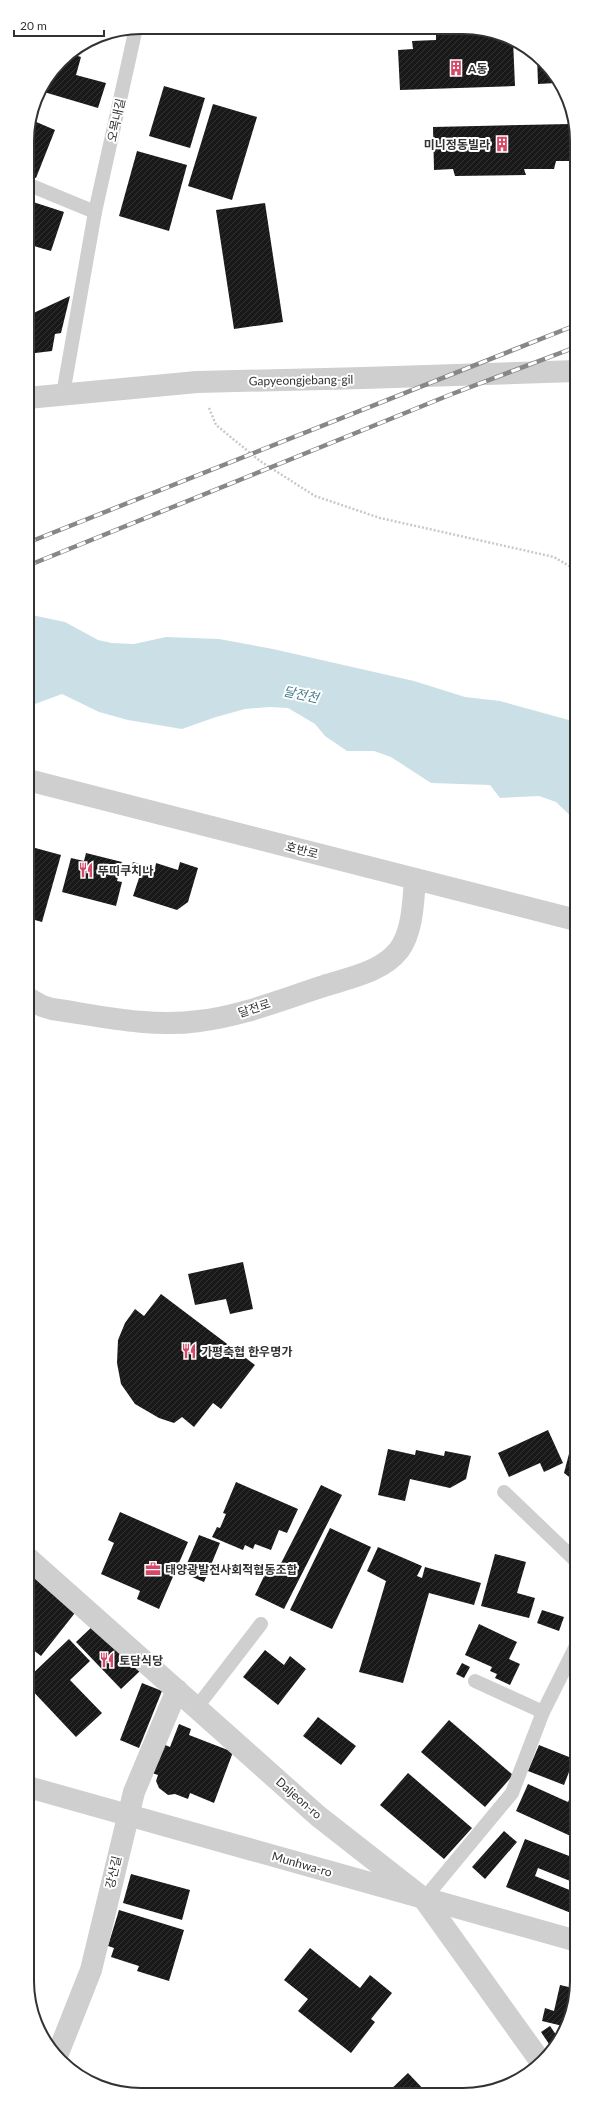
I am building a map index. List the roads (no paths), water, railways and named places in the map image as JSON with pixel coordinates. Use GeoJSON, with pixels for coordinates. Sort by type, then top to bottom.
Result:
{"type":"FeatureCollection","features":[{"type":"Feature","properties":{"kind":"street","name":"Gapyeongjebang-gil"},"geometry":{"type":"LineString","coordinates":[[34,397],[197,382],[570,371]]}},
{"type":"Feature","properties":{"kind":"street","name":"호반로"},"geometry":{"type":"LineString","coordinates":[[34,782],[570,919]]}},
{"type":"Feature","properties":{"kind":"street","name":"달전로"},"geometry":{"type":"LineString","coordinates":[[34,1001],[42,1006],[52,1008],[116,1018],[157,1022],[198,1022],[228,1017],[349,978],[388,962],[400,949],[407,933],[415,880]]}},
{"type":"Feature","properties":{"kind":"street","name":"Daljeon-ro"},"geometry":{"type":"LineString","coordinates":[[34,1563],[318,1816],[424,1899],[537,2057]]}},
{"type":"Feature","properties":{"kind":"street","name":"강산길"},"geometry":{"type":"LineString","coordinates":[[59,2050],[91,1970],[127,1815],[134,1792],[177,1690]]}},
{"type":"Feature","properties":{"kind":"street","name":"Munhwa-ro"},"geometry":{"type":"LineString","coordinates":[[34,1789],[570,1940]]}},
{"type":"Feature","properties":{"kind":"lane","name":"오목내길"},"geometry":{"type":"LineString","coordinates":[[63,394],[96,212],[135,34]]}},
{"type":"Feature","properties":{"kind":"lane"},"geometry":{"type":"LineString","coordinates":[[34,187],[96,212]]}},
{"type":"Feature","properties":{"kind":"lane"},"geometry":{"type":"LineString","coordinates":[[504,1492],[570,1555]]}},
{"type":"Feature","properties":{"kind":"lane"},"geometry":{"type":"LineString","coordinates":[[196,1707],[261,1624]]}},
{"type":"Feature","properties":{"kind":"lane"},"geometry":{"type":"LineString","coordinates":[[424,1899],[512,1793],[543,1712],[570,1658]]}},
{"type":"Feature","properties":{"kind":"lane"},"geometry":{"type":"LineString","coordinates":[[475,1681],[543,1712]]}},
{"type":"Feature","properties":{"kind":"water","name":"달전천"},"geometry":{"type":"Polygon","coordinates":[[[34,615],[65,622],[98,640],[112,643],[134,644],[166,637],[219,639],[273,649],[414,681],[465,697],[500,701],[570,720],[570,815],[556,802],[539,796],[500,798],[490,785],[431,783],[391,757],[374,751],[347,751],[325,736],[315,724],[288,708],[270,707],[245,709],[182,729],[128,720],[99,712],[62,694],[34,704],[34,615]]]}},
{"type":"Feature","properties":{"kind":"railway"},"geometry":{"type":"LineString","coordinates":[[34,540],[570,327]]}},
{"type":"Feature","properties":{"kind":"railway"},"geometry":{"type":"LineString","coordinates":[[34,563],[452,394],[570,349]]}},
{"type":"Feature","properties":{"kind":"place","name":"A동"},"geometry":{"type":"Point","coordinates":[456,68]}},
{"type":"Feature","properties":{"kind":"place","name":"미니정동빌라"},"geometry":{"type":"Point","coordinates":[502,144]}},
{"type":"Feature","properties":{"kind":"place","name":"뚜띠쿠치나"},"geometry":{"type":"Point","coordinates":[86,870]}},
{"type":"Feature","properties":{"kind":"place","name":"가평축협 한우명가"},"geometry":{"type":"Point","coordinates":[189,1351]}},
{"type":"Feature","properties":{"kind":"place","name":"태양광발전사회적협동조합"},"geometry":{"type":"Point","coordinates":[153,1569]}},
{"type":"Feature","properties":{"kind":"place","name":"토담식당"},"geometry":{"type":"Point","coordinates":[107,1660]}}]}
